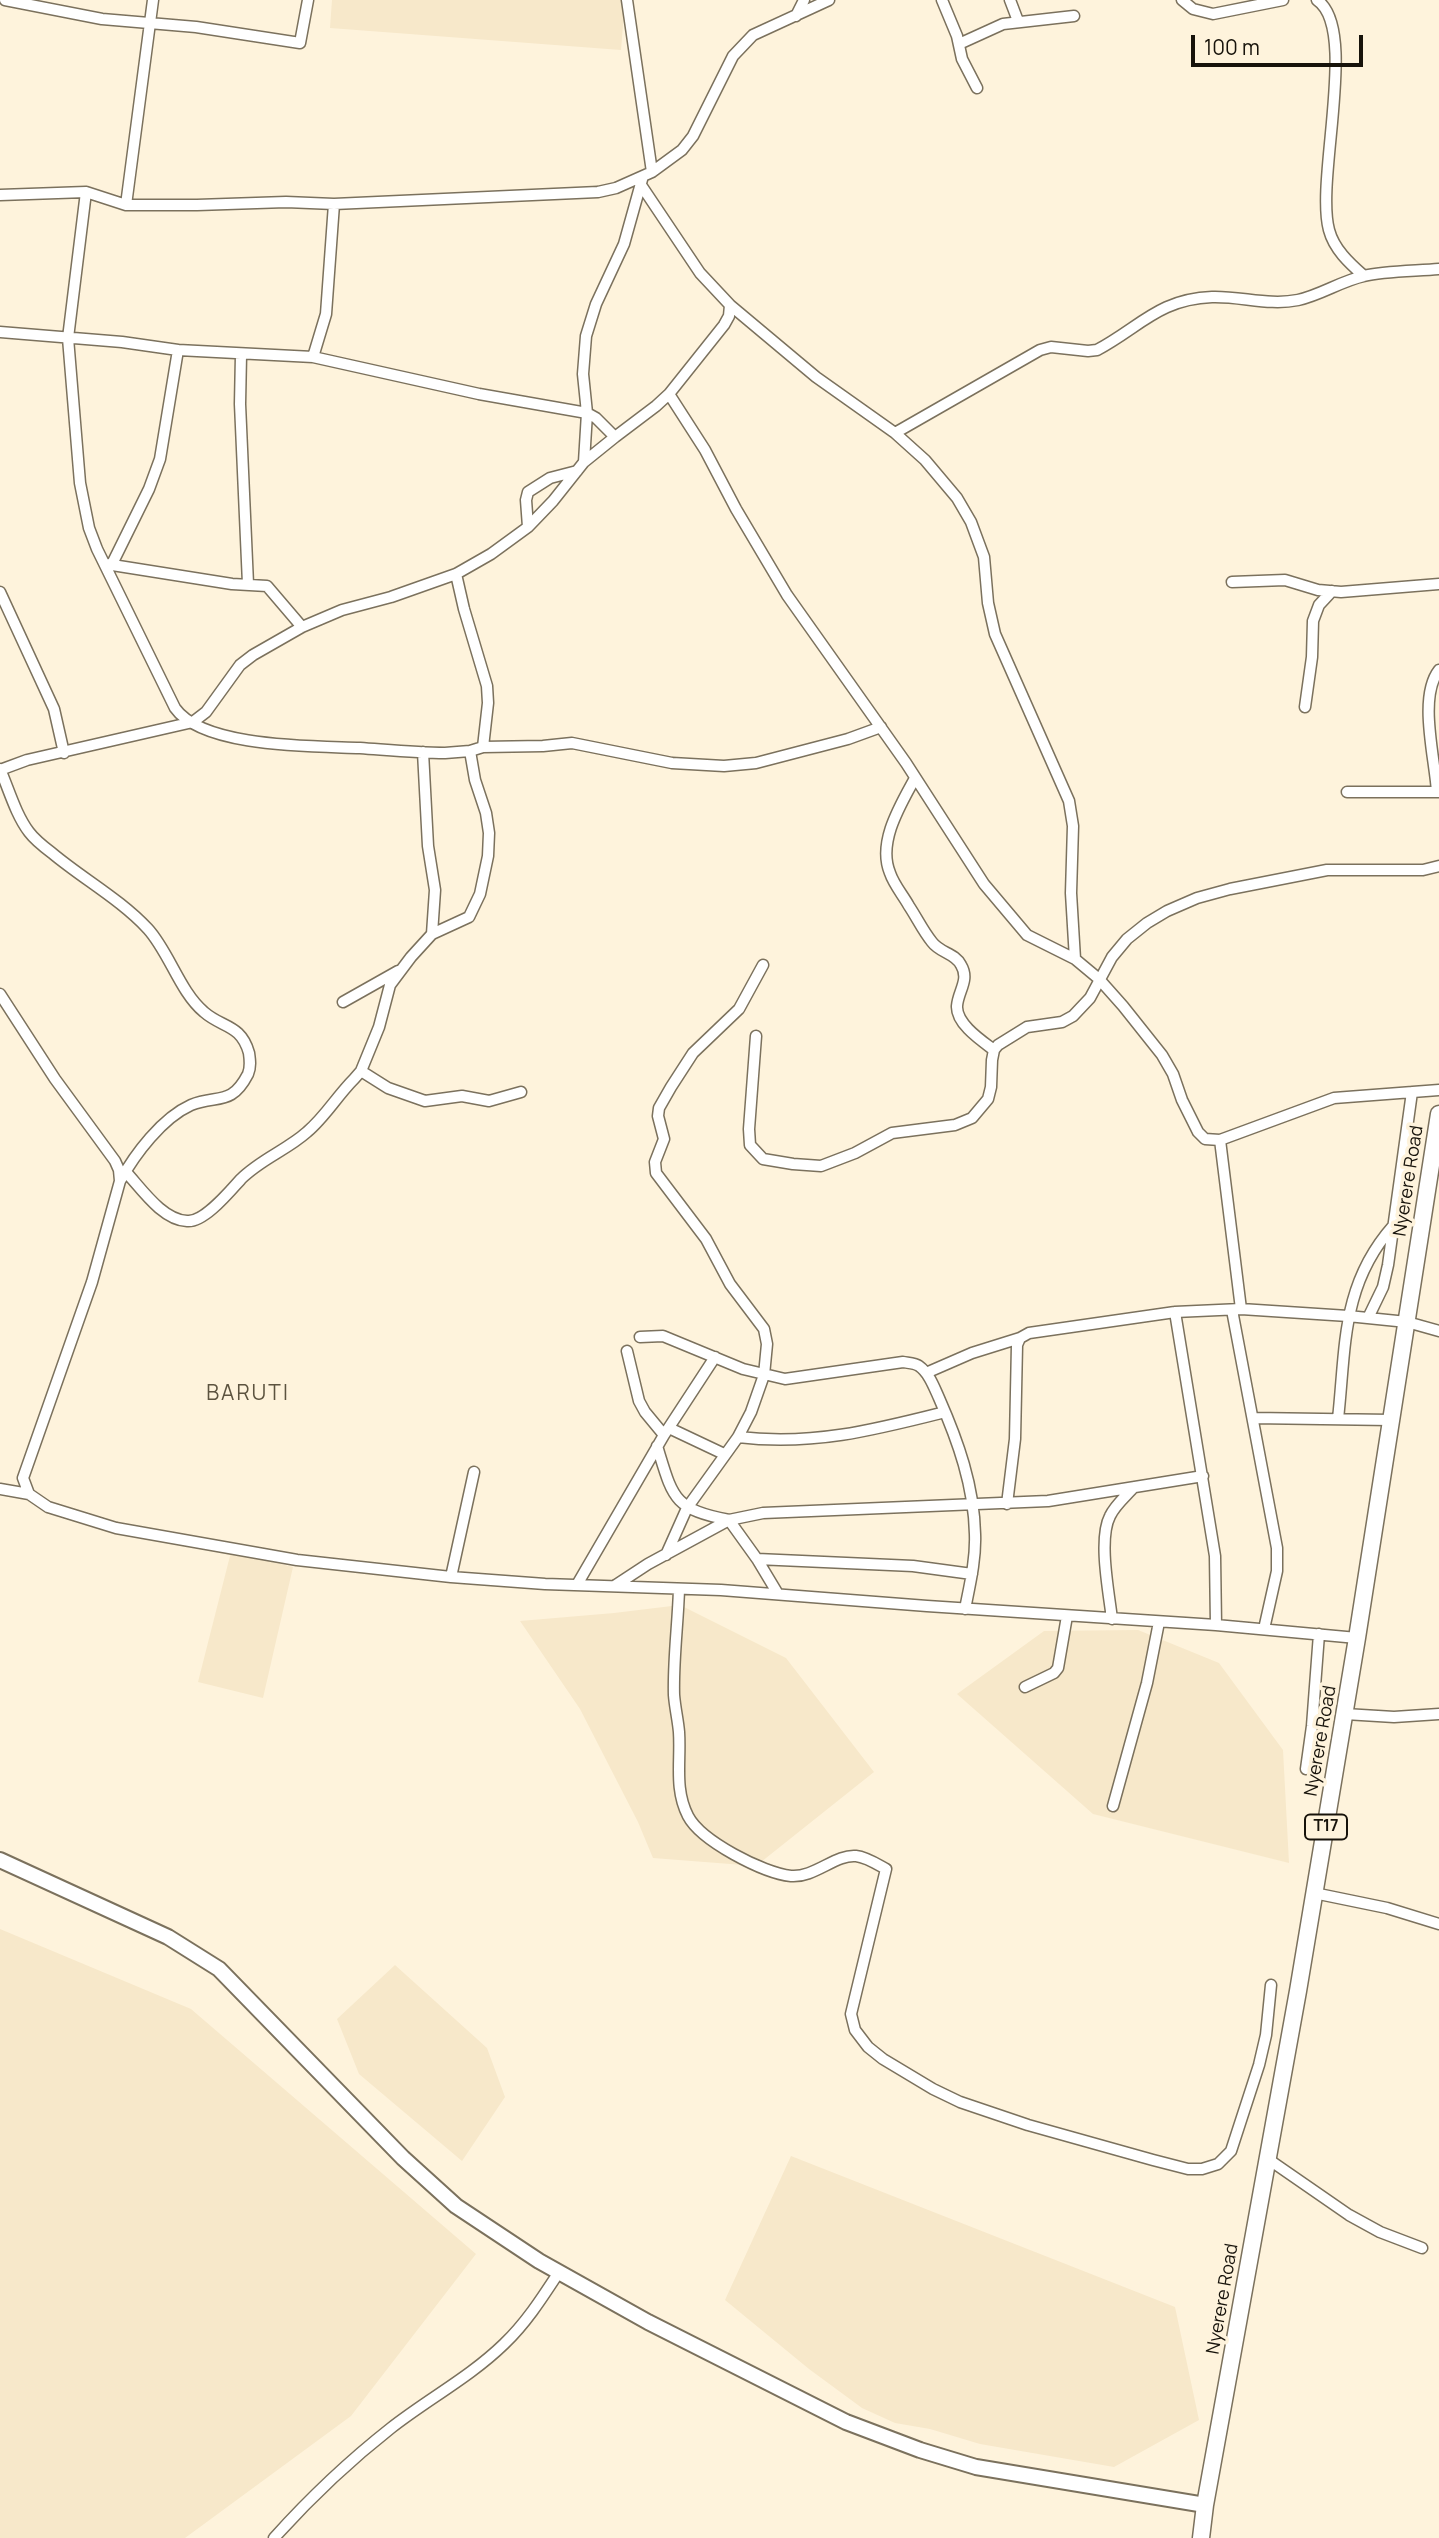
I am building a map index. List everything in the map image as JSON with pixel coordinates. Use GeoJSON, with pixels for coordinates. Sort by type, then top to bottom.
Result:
{"type":"FeatureCollection","features":[{"type":"Feature","properties":{"kind":"main road","name":"Nyerere Road"},"geometry":{"type":"LineString","coordinates":[[1201,2538],[1345,1714],[1439,1114]]}},
{"type":"Feature","properties":{"kind":"street"},"geometry":{"type":"LineString","coordinates":[[5,0],[102,19],[196,27],[300,43],[308,0]]}},
{"type":"Feature","properties":{"kind":"street"},"geometry":{"type":"LineString","coordinates":[[126,205],[153,0]]}},
{"type":"Feature","properties":{"kind":"street"},"geometry":{"type":"LineString","coordinates":[[581,467],[587,414],[583,374],[586,337],[596,304],[624,244],[645,178],[627,0]]}},
{"type":"Feature","properties":{"kind":"street"},"geometry":{"type":"LineString","coordinates":[[796,16],[804,0]]}},
{"type":"Feature","properties":{"kind":"street"},"geometry":{"type":"LineString","coordinates":[[0,195],[86,192],[126,205],[286,202],[334,204],[598,192],[616,188],[645,178],[682,150],[692,136],[733,56],[753,35],[829,0]]}},
{"type":"Feature","properties":{"kind":"street"},"geometry":{"type":"LineString","coordinates":[[942,0],[962,59],[977,88]]}},
{"type":"Feature","properties":{"kind":"street"},"geometry":{"type":"LineString","coordinates":[[1010,0],[1018,21]]}},
{"type":"Feature","properties":{"kind":"street"},"geometry":{"type":"LineString","coordinates":[[1182,0],[1193,9],[1213,14],[1283,0]]}},
{"type":"Feature","properties":{"kind":"street"},"geometry":{"type":"LineString","coordinates":[[1317,0],[1329,13],[1336,40],[1327,187],[1328,228],[1341,253],[1364,275]]}},
{"type":"Feature","properties":{"kind":"street"},"geometry":{"type":"LineString","coordinates":[[959,44],[1003,24],[1074,16]]}},
{"type":"Feature","properties":{"kind":"street"},"geometry":{"type":"LineString","coordinates":[[645,178],[700,273],[730,305],[816,377],[895,433],[944,482],[971,523],[984,558],[988,603],[995,634],[1069,801],[1073,826],[1071,893],[1075,959]]}},
{"type":"Feature","properties":{"kind":"street"},"geometry":{"type":"LineString","coordinates":[[86,192],[68,338],[80,483],[89,528],[179,714],[220,734],[252,742],[423,752],[572,743],[635,758],[707,767],[756,763],[848,739],[881,727]]}},
{"type":"Feature","properties":{"kind":"street"},"geometry":{"type":"LineString","coordinates":[[313,357],[326,314],[334,204]]}},
{"type":"Feature","properties":{"kind":"street"},"geometry":{"type":"LineString","coordinates":[[895,433],[1025,356],[1051,347],[1088,351],[1097,349],[1166,306],[1212,297],[1254,302],[1295,301],[1364,275],[1439,269]]}},
{"type":"Feature","properties":{"kind":"street"},"geometry":{"type":"LineString","coordinates":[[29,1494],[23,1478],[92,1282],[122,1176],[135,1154],[150,1137],[193,1104],[223,1098],[240,1088],[250,1070],[247,1046],[238,1032],[204,1012],[180,980],[158,942],[141,922],[78,875],[29,833],[0,769],[27,760],[193,722],[206,712],[240,665],[302,626],[342,610],[456,575],[491,554],[528,527],[554,501],[581,467],[615,436],[669,394],[724,325],[729,316],[730,305]]}},
{"type":"Feature","properties":{"kind":"street"},"geometry":{"type":"LineString","coordinates":[[0,331],[178,350],[313,357],[479,394],[587,414],[596,418],[615,436]]}},
{"type":"Feature","properties":{"kind":"street"},"geometry":{"type":"LineString","coordinates":[[108,564],[149,489],[160,459],[178,350]]}},
{"type":"Feature","properties":{"kind":"street"},"geometry":{"type":"LineString","coordinates":[[241,355],[240,404],[248,584]]}},
{"type":"Feature","properties":{"kind":"street"},"geometry":{"type":"LineString","coordinates":[[669,394],[705,450],[787,595],[881,727],[984,884],[1019,927],[1041,943],[1075,959],[1099,979],[1162,1055],[1198,1132],[1205,1139],[1220,1140],[1334,1098],[1439,1090]]}},
{"type":"Feature","properties":{"kind":"street"},"geometry":{"type":"LineString","coordinates":[[528,527],[528,492],[550,478],[581,467]]}},
{"type":"Feature","properties":{"kind":"street"},"geometry":{"type":"LineString","coordinates":[[108,564],[232,584],[267,586],[302,626]]}},
{"type":"Feature","properties":{"kind":"street"},"geometry":{"type":"LineString","coordinates":[[456,575],[487,686],[488,703],[483,747]]}},
{"type":"Feature","properties":{"kind":"street"},"geometry":{"type":"LineString","coordinates":[[1232,582],[1285,580],[1318,590],[1357,592],[1439,584]]}},
{"type":"Feature","properties":{"kind":"street"},"geometry":{"type":"LineString","coordinates":[[1305,707],[1312,657],[1313,621],[1319,605],[1332,591]]}},
{"type":"Feature","properties":{"kind":"street"},"geometry":{"type":"LineString","coordinates":[[0,592],[54,709],[64,753]]}},
{"type":"Feature","properties":{"kind":"street"},"geometry":{"type":"LineString","coordinates":[[1347,792],[1438,792],[1428,704],[1431,684],[1439,670]]}},
{"type":"Feature","properties":{"kind":"street"},"geometry":{"type":"LineString","coordinates":[[0,994],[55,1079],[116,1161],[122,1176],[175,1219],[190,1222],[197,1220],[226,1197],[260,1163],[306,1134],[361,1071],[379,1027],[390,985],[400,970],[432,934],[469,917],[485,876],[489,833],[470,751]]}},
{"type":"Feature","properties":{"kind":"street"},"geometry":{"type":"LineString","coordinates":[[423,752],[428,846],[435,890],[432,934]]}},
{"type":"Feature","properties":{"kind":"street"},"geometry":{"type":"LineString","coordinates":[[915,778],[897,812],[886,850],[889,873],[932,943],[958,960],[963,967],[965,976],[957,1005],[959,1014],[977,1037],[994,1050]]}},
{"type":"Feature","properties":{"kind":"street"},"geometry":{"type":"LineString","coordinates":[[756,1036],[750,1144],[763,1159],[806,1166],[827,1164],[855,1153],[892,1133],[955,1125],[972,1118],[988,1099],[992,1087],[994,1050],[998,1045],[1027,1027],[1062,1022],[1073,1016],[1090,999],[1111,957],[1126,939],[1147,923],[1196,898],[1328,870],[1412,870],[1439,866]]}},
{"type":"Feature","properties":{"kind":"street"},"geometry":{"type":"LineString","coordinates":[[666,1556],[687,1508],[738,1437],[751,1412],[764,1375],[767,1344],[764,1329],[730,1284],[706,1239],[656,1173],[655,1162],[664,1139],[659,1108],[693,1054],[728,1023],[742,1006],[762,965]]}},
{"type":"Feature","properties":{"kind":"street"},"geometry":{"type":"LineString","coordinates":[[343,1002],[400,970]]}},
{"type":"Feature","properties":{"kind":"street"},"geometry":{"type":"LineString","coordinates":[[361,1071],[388,1088],[425,1101],[462,1096],[489,1101],[521,1092]]}},
{"type":"Feature","properties":{"kind":"street"},"geometry":{"type":"LineString","coordinates":[[1368,1318],[1383,1287],[1412,1092]]}},
{"type":"Feature","properties":{"kind":"street"},"geometry":{"type":"LineString","coordinates":[[1220,1140],[1237,1310],[1253,1418],[1277,1548],[1277,1572],[1264,1629]]}},
{"type":"Feature","properties":{"kind":"street"},"geometry":{"type":"LineString","coordinates":[[1338,1419],[1348,1316],[1356,1287],[1367,1261],[1393,1226]]}},
{"type":"Feature","properties":{"kind":"street"},"geometry":{"type":"LineString","coordinates":[[926,1373],[1029,1333],[1175,1312],[1237,1310],[1348,1316],[1406,1322],[1439,1331]]}},
{"type":"Feature","properties":{"kind":"street"},"geometry":{"type":"LineString","coordinates":[[1175,1312],[1215,1556],[1216,1625]]}},
{"type":"Feature","properties":{"kind":"street"},"geometry":{"type":"LineString","coordinates":[[640,1337],[663,1336],[764,1375],[785,1379],[903,1362],[918,1365],[926,1373],[945,1412],[968,1476],[975,1537],[972,1574],[965,1609]]}},
{"type":"Feature","properties":{"kind":"street"},"geometry":{"type":"LineString","coordinates":[[1007,1503],[1016,1418],[1016,1357],[1020,1338]]}},
{"type":"Feature","properties":{"kind":"street"},"geometry":{"type":"LineString","coordinates":[[626,1351],[639,1401],[645,1412],[666,1431],[695,1438],[724,1454]]}},
{"type":"Feature","properties":{"kind":"street"},"geometry":{"type":"LineString","coordinates":[[578,1583],[666,1431],[715,1357]]}},
{"type":"Feature","properties":{"kind":"street"},"geometry":{"type":"LineString","coordinates":[[738,1437],[771,1441],[808,1440],[945,1412]]}},
{"type":"Feature","properties":{"kind":"street"},"geometry":{"type":"LineString","coordinates":[[1253,1418],[1391,1420]]}},
{"type":"Feature","properties":{"kind":"street"},"geometry":{"type":"LineString","coordinates":[[657,1446],[674,1495],[687,1508],[729,1520],[778,1594]]}},
{"type":"Feature","properties":{"kind":"street"},"geometry":{"type":"LineString","coordinates":[[451,1577],[474,1472]]}},
{"type":"Feature","properties":{"kind":"street"},"geometry":{"type":"LineString","coordinates":[[616,1585],[648,1564],[729,1520],[763,1513],[1007,1503],[1076,1497],[1203,1476]]}},
{"type":"Feature","properties":{"kind":"street"},"geometry":{"type":"LineString","coordinates":[[1112,1619],[1106,1526],[1110,1516],[1135,1486]]}},
{"type":"Feature","properties":{"kind":"street"},"geometry":{"type":"LineString","coordinates":[[0,1489],[29,1494],[48,1507],[116,1528],[297,1560],[451,1577],[778,1594],[1216,1625],[1357,1638]]}},
{"type":"Feature","properties":{"kind":"street"},"geometry":{"type":"LineString","coordinates":[[757,1559],[913,1566],[972,1574]]}},
{"type":"Feature","properties":{"kind":"street"},"geometry":{"type":"LineString","coordinates":[[680,1589],[674,1694],[679,1732],[678,1777],[681,1799],[688,1816],[699,1831],[727,1850],[791,1876],[815,1871],[857,1856],[886,1868],[851,2014],[855,2030],[868,2047],[883,2059],[933,2089],[995,2115],[1188,2169],[1202,2169],[1218,2164],[1231,2151],[1259,2065],[1266,2035],[1270,1985]]}},
{"type":"Feature","properties":{"kind":"street"},"geometry":{"type":"LineString","coordinates":[[1026,1687],[1054,1674],[1058,1668],[1067,1616]]}},
{"type":"Feature","properties":{"kind":"street"},"geometry":{"type":"LineString","coordinates":[[1113,1806],[1147,1683],[1160,1622]]}},
{"type":"Feature","properties":{"kind":"street"},"geometry":{"type":"LineString","coordinates":[[1306,1769],[1319,1634]]}},
{"type":"Feature","properties":{"kind":"street"},"geometry":{"type":"LineString","coordinates":[[1345,1714],[1394,1717],[1439,1714]]}},
{"type":"Feature","properties":{"kind":"street"},"geometry":{"type":"LineString","coordinates":[[0,1860],[168,1937],[219,1969],[403,2158],[456,2206],[559,2272],[648,2322],[811,2406],[884,2438],[976,2467],[1205,2505]]}},
{"type":"Feature","properties":{"kind":"street"},"geometry":{"type":"LineString","coordinates":[[1314,1893],[1387,1908],[1439,1924]]}},
{"type":"Feature","properties":{"kind":"street"},"geometry":{"type":"LineString","coordinates":[[1268,2159],[1349,2215],[1380,2232],[1422,2248]]}},
{"type":"Feature","properties":{"kind":"street"},"geometry":{"type":"LineString","coordinates":[[274,2538],[300,2509],[351,2461],[503,2345],[528,2319],[559,2272]]}},
{"type":"Feature","properties":{"kind":"shaded area"},"geometry":{"type":"Polygon","coordinates":[[[332,0],[625,0],[621,50],[330,28],[332,0]]]}},
{"type":"Feature","properties":{"kind":"shaded area"},"geometry":{"type":"Polygon","coordinates":[[[231,1552],[293,1567],[263,1698],[198,1682],[231,1552]]]}},
{"type":"Feature","properties":{"kind":"shaded area"},"geometry":{"type":"Polygon","coordinates":[[[680,1605],[786,1658],[874,1772],[756,1866],[653,1858],[638,1822],[580,1709],[520,1621],[680,1605]]]}},
{"type":"Feature","properties":{"kind":"shaded area"},"geometry":{"type":"Polygon","coordinates":[[[1138,1630],[1219,1663],[1283,1750],[1289,1863],[1093,1814],[957,1694],[1044,1631],[1138,1630]]]}},
{"type":"Feature","properties":{"kind":"shaded area"},"geometry":{"type":"Polygon","coordinates":[[[0,1929],[191,2009],[476,2254],[351,2416],[185,2538],[0,2538],[0,1929]]]}},
{"type":"Feature","properties":{"kind":"shaded area"},"geometry":{"type":"Polygon","coordinates":[[[395,1965],[487,2048],[505,2097],[462,2161],[359,2074],[337,2019],[395,1965]]]}},
{"type":"Feature","properties":{"kind":"shaded area"},"geometry":{"type":"Polygon","coordinates":[[[791,2156],[1175,2307],[1199,2420],[1114,2467],[980,2444],[930,2429],[895,2423],[862,2408],[809,2369],[725,2300],[791,2156]]]}},
{"type":"Feature","properties":{"kind":"district","name":"BARUTI"},"geometry":{"type":"Point","coordinates":[248,1394]}}]}
